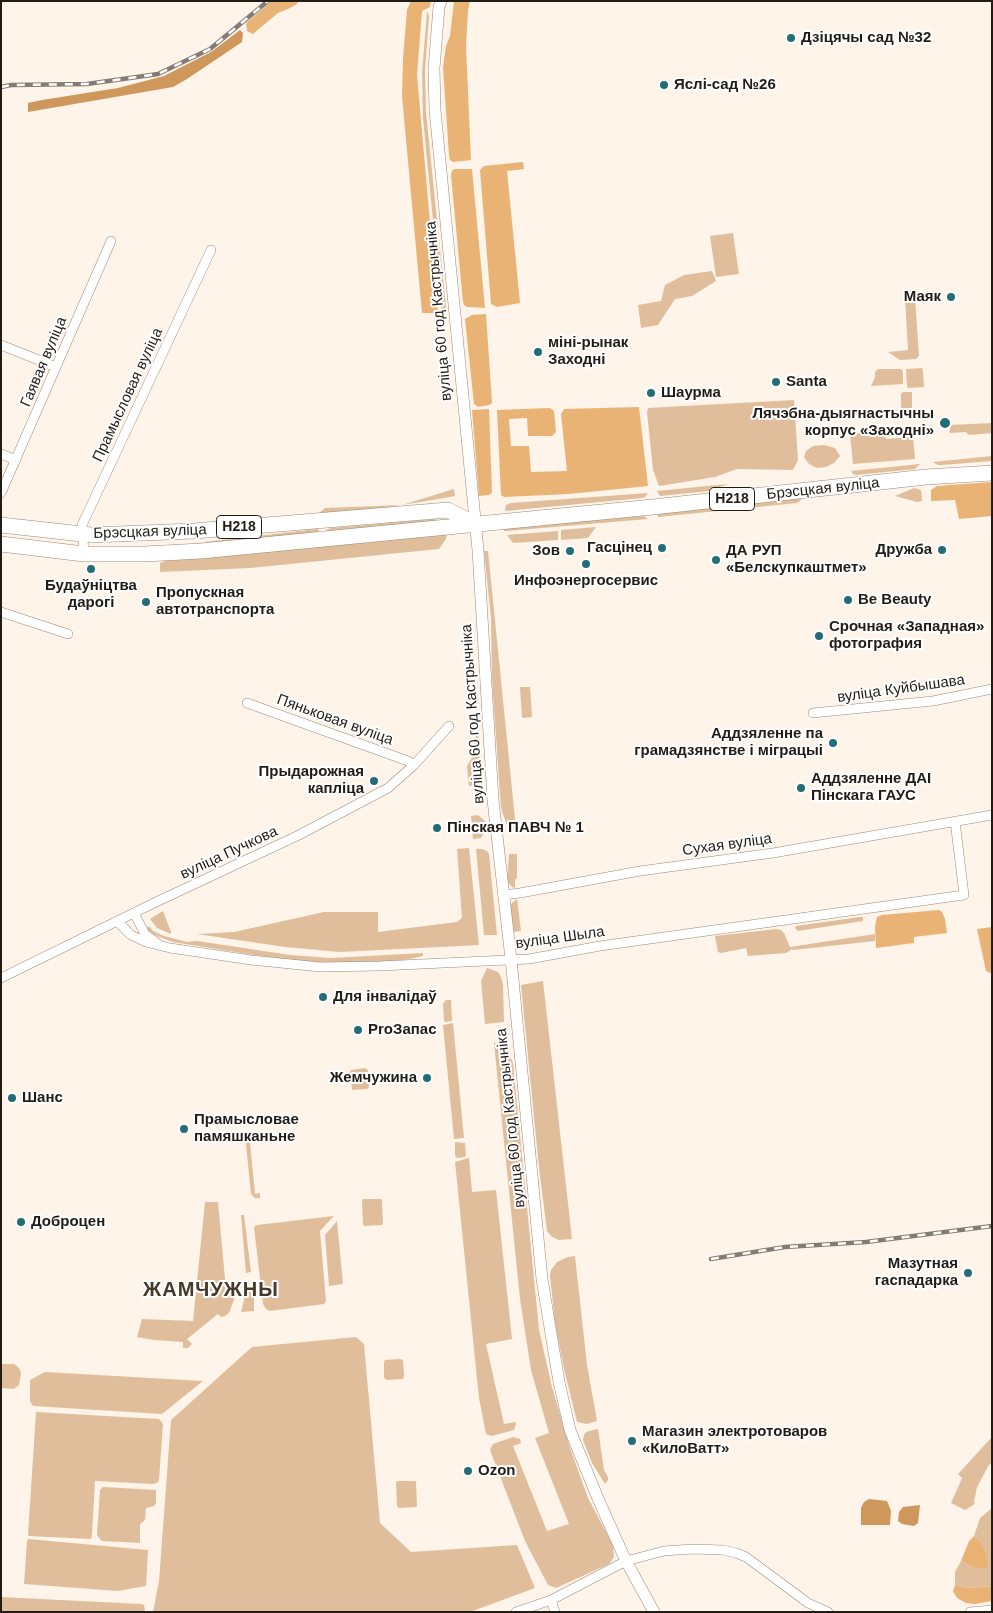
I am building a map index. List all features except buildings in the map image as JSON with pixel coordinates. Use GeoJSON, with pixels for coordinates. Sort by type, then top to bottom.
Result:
{"type":"FeatureCollection","features":[{"type":"Feature","properties":{"kind":"main road","name":"Брэсцкая вуліца"},"geometry":{"type":"LineString","coordinates":[[1,544],[84,554],[145,554],[201,550],[653,507],[926,477],[992,473]]}},
{"type":"Feature","properties":{"kind":"main road","name":"Брэсцкая вуліца"},"geometry":{"type":"LineString","coordinates":[[1,525],[91,535],[194,531],[448,510],[475,524]]}},
{"type":"Feature","properties":{"kind":"street","name":"вуліца 60 год Кастрычніка"},"geometry":{"type":"LineString","coordinates":[[440,1],[434,68],[435,110],[478,550],[493,800],[539,1250],[552,1348],[570,1430],[626,1561],[654,1612]]}},
{"type":"Feature","properties":{"kind":"street","name":"Гаявая вуліца"},"geometry":{"type":"LineString","coordinates":[[1,493],[111,241]]}},
{"type":"Feature","properties":{"kind":"street","name":"Прамысловая вуліца"},"geometry":{"type":"LineString","coordinates":[[84,554],[82,525],[211,250]]}},
{"type":"Feature","properties":{"kind":"street"},"geometry":{"type":"LineString","coordinates":[[1,345],[56,367]]}},
{"type":"Feature","properties":{"kind":"street"},"geometry":{"type":"LineString","coordinates":[[1,454],[16,460]]}},
{"type":"Feature","properties":{"kind":"street"},"geometry":{"type":"LineString","coordinates":[[1,612],[68,634]]}},
{"type":"Feature","properties":{"kind":"street","name":"вуліца Куйбышава"},"geometry":{"type":"LineString","coordinates":[[813,713],[933,701],[992,689]]}},
{"type":"Feature","properties":{"kind":"street","name":"Пяньковая вуліца"},"geometry":{"type":"LineString","coordinates":[[247,703],[408,761],[414,765]]}},
{"type":"Feature","properties":{"kind":"street","name":"вуліца Пучкова"},"geometry":{"type":"LineString","coordinates":[[1,978],[299,835],[388,788],[414,765],[449,726]]}},
{"type":"Feature","properties":{"kind":"street","name":"Сухая вуліца"},"geometry":{"type":"LineString","coordinates":[[503,895],[640,871],[773,853],[992,815]]}},
{"type":"Feature","properties":{"kind":"street","name":"вуліца Шыла"},"geometry":{"type":"LineString","coordinates":[[117,921],[131,935],[146,942],[159,945],[251,960],[320,967],[379,966],[529,958],[600,946],[964,896],[955,821]]}},
{"type":"Feature","properties":{"kind":"street"},"geometry":{"type":"LineString","coordinates":[[134,913],[145,934],[159,945]]}},
{"type":"Feature","properties":{"kind":"street"},"geometry":{"type":"LineString","coordinates":[[516,1612],[551,1600],[626,1561],[664,1550],[692,1549],[736,1553],[746,1557],[808,1603],[828,1612]]}},
{"type":"Feature","properties":{"kind":"street"},"geometry":{"type":"LineString","coordinates":[[551,1600],[555,1612]]}},
{"type":"Feature","properties":{"kind":"street"},"geometry":{"type":"LineString","coordinates":[[970,1612],[992,1610]]}},
{"type":"Feature","properties":{"kind":"shaded area"},"geometry":{"type":"Polygon","coordinates":[[[272,1],[298,1],[297,4],[278,13],[253,34],[247,31],[246,23],[272,1]]]}},
{"type":"Feature","properties":{"kind":"shaded area"},"geometry":{"type":"Polygon","coordinates":[[[411,1],[431,1],[430,7],[422,11],[417,75],[438,313],[422,313],[402,96],[407,10],[411,1]]]}},
{"type":"Feature","properties":{"kind":"shaded area"},"geometry":{"type":"Polygon","coordinates":[[[454,1],[470,1],[466,46],[471,160],[453,162],[450,160],[449,155],[443,67],[446,46],[450,36],[454,1]]]}},
{"type":"Feature","properties":{"kind":"shaded area"},"geometry":{"type":"Polygon","coordinates":[[[427,11],[429,16],[425,71],[426,113],[446,307],[442,313],[423,118],[422,73],[427,11]]]}},
{"type":"Feature","properties":{"kind":"shaded area"},"geometry":{"type":"Polygon","coordinates":[[[240,30],[243,33],[242,42],[173,87],[28,112],[28,103],[118,88],[164,76],[211,52],[240,30]]]}},
{"type":"Feature","properties":{"kind":"shaded area"},"geometry":{"type":"Polygon","coordinates":[[[523,162],[524,169],[507,171],[520,303],[497,307],[491,304],[480,170],[484,166],[523,162]]]}},
{"type":"Feature","properties":{"kind":"shaded area"},"geometry":{"type":"Polygon","coordinates":[[[454,169],[472,169],[485,308],[467,307],[463,302],[451,175],[454,169]]]}},
{"type":"Feature","properties":{"kind":"shaded area"},"geometry":{"type":"Polygon","coordinates":[[[733,233],[739,274],[716,277],[710,236],[733,233]]]}},
{"type":"Feature","properties":{"kind":"shaded area"},"geometry":{"type":"Polygon","coordinates":[[[712,271],[716,281],[692,296],[675,299],[658,325],[641,328],[638,305],[661,301],[665,285],[684,275],[712,271]]]}},
{"type":"Feature","properties":{"kind":"shaded area"},"geometry":{"type":"Polygon","coordinates":[[[913,295],[915,298],[919,356],[916,359],[900,360],[888,352],[908,350],[905,297],[913,295]]]}},
{"type":"Feature","properties":{"kind":"shaded area"},"geometry":{"type":"Polygon","coordinates":[[[486,314],[492,403],[478,407],[474,404],[465,319],[472,315],[486,314]]]}},
{"type":"Feature","properties":{"kind":"shaded area"},"geometry":{"type":"Polygon","coordinates":[[[922,368],[924,387],[908,388],[906,369],[922,368]]]}},
{"type":"Feature","properties":{"kind":"shaded area"},"geometry":{"type":"Polygon","coordinates":[[[878,369],[901,369],[903,371],[903,384],[871,386],[875,372],[878,369]]]}},
{"type":"Feature","properties":{"kind":"shaded area"},"geometry":{"type":"Polygon","coordinates":[[[903,392],[912,392],[912,408],[903,409],[901,407],[901,394],[903,392]]]}},
{"type":"Feature","properties":{"kind":"shaded area"},"geometry":{"type":"Polygon","coordinates":[[[794,400],[798,460],[793,470],[737,469],[715,477],[659,486],[653,470],[648,408],[794,400]]]}},
{"type":"Feature","properties":{"kind":"shaded area"},"geometry":{"type":"Polygon","coordinates":[[[639,407],[648,486],[569,494],[504,497],[501,495],[497,410],[550,408],[554,411],[556,432],[552,436],[528,436],[527,418],[509,419],[511,446],[529,446],[531,472],[567,471],[561,414],[564,409],[639,407]]]}},
{"type":"Feature","properties":{"kind":"shaded area"},"geometry":{"type":"Polygon","coordinates":[[[489,409],[492,493],[479,496],[472,410],[489,409]]]}},
{"type":"Feature","properties":{"kind":"shaded area"},"geometry":{"type":"Polygon","coordinates":[[[992,423],[992,433],[969,435],[966,432],[950,433],[950,425],[992,423]]]}},
{"type":"Feature","properties":{"kind":"shaded area"},"geometry":{"type":"Polygon","coordinates":[[[885,431],[886,439],[913,437],[915,459],[853,464],[850,434],[885,431]]]}},
{"type":"Feature","properties":{"kind":"shaded area"},"geometry":{"type":"Polygon","coordinates":[[[824,445],[835,448],[840,456],[834,463],[826,467],[817,468],[809,464],[804,457],[806,451],[813,446],[824,445]]]}},
{"type":"Feature","properties":{"kind":"shaded area"},"geometry":{"type":"Polygon","coordinates":[[[992,456],[992,461],[942,465],[933,462],[992,456]]]}},
{"type":"Feature","properties":{"kind":"shaded area"},"geometry":{"type":"Polygon","coordinates":[[[920,464],[915,469],[856,475],[851,471],[920,464]]]}},
{"type":"Feature","properties":{"kind":"shaded area"},"geometry":{"type":"Polygon","coordinates":[[[992,482],[992,516],[959,519],[955,500],[931,501],[931,490],[937,486],[992,482]]]}},
{"type":"Feature","properties":{"kind":"shaded area"},"geometry":{"type":"Polygon","coordinates":[[[728,484],[709,491],[660,496],[657,491],[728,484]]]}},
{"type":"Feature","properties":{"kind":"shaded area"},"geometry":{"type":"Polygon","coordinates":[[[914,488],[921,490],[922,501],[917,502],[895,496],[914,488]]]}},
{"type":"Feature","properties":{"kind":"shaded area"},"geometry":{"type":"Polygon","coordinates":[[[454,489],[455,496],[403,505],[454,489]]]}},
{"type":"Feature","properties":{"kind":"shaded area"},"geometry":{"type":"Polygon","coordinates":[[[648,493],[642,498],[505,511],[506,505],[511,503],[648,493]]]}},
{"type":"Feature","properties":{"kind":"shaded area"},"geometry":{"type":"Polygon","coordinates":[[[803,496],[797,503],[658,517],[658,514],[803,496]]]}},
{"type":"Feature","properties":{"kind":"shaded area"},"geometry":{"type":"Polygon","coordinates":[[[401,505],[377,509],[319,513],[325,508],[401,505]]]}},
{"type":"Feature","properties":{"kind":"shaded area"},"geometry":{"type":"Polygon","coordinates":[[[644,516],[648,519],[504,531],[505,528],[644,516]]]}},
{"type":"Feature","properties":{"kind":"shaded area"},"geometry":{"type":"Polygon","coordinates":[[[438,520],[438,523],[327,532],[326,530],[331,528],[438,520]]]}},
{"type":"Feature","properties":{"kind":"shaded area"},"geometry":{"type":"Polygon","coordinates":[[[596,527],[588,538],[561,540],[561,530],[596,527]]]}},
{"type":"Feature","properties":{"kind":"shaded area"},"geometry":{"type":"Polygon","coordinates":[[[318,529],[319,531],[316,533],[205,542],[318,529]]]}},
{"type":"Feature","properties":{"kind":"shaded area"},"geometry":{"type":"Polygon","coordinates":[[[558,531],[558,540],[513,543],[507,535],[558,531]]]}},
{"type":"Feature","properties":{"kind":"shaded area"},"geometry":{"type":"Polygon","coordinates":[[[447,533],[446,539],[439,549],[250,568],[160,572],[160,563],[165,561],[447,533]]]}},
{"type":"Feature","properties":{"kind":"shaded area"},"geometry":{"type":"Polygon","coordinates":[[[484,551],[488,551],[516,829],[508,829],[501,808],[492,679],[491,617],[484,551]]]}},
{"type":"Feature","properties":{"kind":"shaded area"},"geometry":{"type":"Polygon","coordinates":[[[520,687],[530,687],[532,717],[522,718],[520,687]]]}},
{"type":"Feature","properties":{"kind":"shaded area"},"geometry":{"type":"Polygon","coordinates":[[[476,732],[478,733],[481,780],[476,785],[469,786],[467,766],[476,751],[476,732]]]}},
{"type":"Feature","properties":{"kind":"shaded area"},"geometry":{"type":"Polygon","coordinates":[[[478,815],[485,821],[485,831],[481,838],[473,839],[471,816],[478,815]]]}},
{"type":"Feature","properties":{"kind":"shaded area"},"geometry":{"type":"Polygon","coordinates":[[[469,848],[479,945],[340,952],[285,947],[197,934],[234,932],[324,912],[378,912],[378,932],[457,922],[462,918],[457,849],[469,848]]]}},
{"type":"Feature","properties":{"kind":"shaded area"},"geometry":{"type":"Polygon","coordinates":[[[476,849],[482,849],[489,854],[497,935],[484,935],[476,849]]]}},
{"type":"Feature","properties":{"kind":"shaded area"},"geometry":{"type":"Polygon","coordinates":[[[509,854],[517,854],[515,888],[507,881],[509,854]]]}},
{"type":"Feature","properties":{"kind":"shaded area"},"geometry":{"type":"Polygon","coordinates":[[[517,899],[521,931],[513,932],[510,907],[517,899]]]}},
{"type":"Feature","properties":{"kind":"shaded area"},"geometry":{"type":"Polygon","coordinates":[[[939,910],[945,919],[947,933],[914,937],[914,943],[876,948],[875,927],[877,917],[939,910]]]}},
{"type":"Feature","properties":{"kind":"shaded area"},"geometry":{"type":"Polygon","coordinates":[[[163,911],[171,934],[157,928],[150,919],[163,911]]]}},
{"type":"Feature","properties":{"kind":"shaded area"},"geometry":{"type":"Polygon","coordinates":[[[863,917],[863,921],[798,931],[795,928],[796,926],[863,917]]]}},
{"type":"Feature","properties":{"kind":"shaded area"},"geometry":{"type":"Polygon","coordinates":[[[149,926],[153,931],[164,936],[187,942],[197,941],[290,955],[331,958],[423,953],[423,956],[400,961],[322,963],[279,959],[173,942],[150,932],[147,928],[149,926]]]}},
{"type":"Feature","properties":{"kind":"shaded area"},"geometry":{"type":"Polygon","coordinates":[[[992,927],[992,973],[990,973],[986,971],[977,929],[992,927]]]}},
{"type":"Feature","properties":{"kind":"shaded area"},"geometry":{"type":"Polygon","coordinates":[[[777,929],[784,933],[790,947],[875,934],[875,941],[791,949],[786,953],[748,956],[746,948],[718,952],[715,936],[777,929]]]}},
{"type":"Feature","properties":{"kind":"shaded area"},"geometry":{"type":"Polygon","coordinates":[[[487,968],[498,972],[501,977],[504,1022],[485,1024],[481,981],[487,968]]]}},
{"type":"Feature","properties":{"kind":"shaded area"},"geometry":{"type":"Polygon","coordinates":[[[543,981],[572,1239],[559,1240],[552,1237],[547,1231],[539,1168],[521,985],[543,981]]]}},
{"type":"Feature","properties":{"kind":"shaded area"},"geometry":{"type":"Polygon","coordinates":[[[446,1000],[451,1000],[452,1021],[445,1022],[443,1004],[446,1000]]]}},
{"type":"Feature","properties":{"kind":"shaded area"},"geometry":{"type":"Polygon","coordinates":[[[453,1023],[464,1138],[454,1139],[443,1025],[453,1023]]]}},
{"type":"Feature","properties":{"kind":"shaded area"},"geometry":{"type":"Polygon","coordinates":[[[502,1042],[513,1063],[539,1330],[552,1387],[569,1445],[588,1498],[613,1545],[614,1557],[609,1564],[556,1588],[548,1585],[525,1541],[490,1450],[493,1444],[513,1437],[520,1439],[521,1443],[513,1446],[547,1531],[569,1524],[535,1438],[549,1433],[531,1370],[520,1299],[494,1043],[502,1042]]]}},
{"type":"Feature","properties":{"kind":"shaded area"},"geometry":{"type":"Polygon","coordinates":[[[365,1068],[368,1070],[369,1087],[367,1089],[352,1090],[350,1071],[365,1068]]]}},
{"type":"Feature","properties":{"kind":"shaded area"},"geometry":{"type":"Polygon","coordinates":[[[249,1133],[255,1194],[260,1193],[260,1198],[255,1198],[251,1194],[245,1134],[249,1133]]]}},
{"type":"Feature","properties":{"kind":"shaded area"},"geometry":{"type":"Polygon","coordinates":[[[455,1142],[465,1143],[465,1157],[457,1158],[455,1156],[455,1142]]]}},
{"type":"Feature","properties":{"kind":"shaded area"},"geometry":{"type":"Polygon","coordinates":[[[469,1158],[472,1192],[496,1190],[512,1339],[486,1344],[504,1424],[515,1422],[516,1424],[514,1430],[492,1436],[486,1434],[479,1398],[455,1162],[469,1158]]]}},
{"type":"Feature","properties":{"kind":"shaded area"},"geometry":{"type":"Polygon","coordinates":[[[363,1199],[382,1200],[382,1225],[364,1226],[363,1199]]]}},
{"type":"Feature","properties":{"kind":"shaded area"},"geometry":{"type":"Polygon","coordinates":[[[205,1202],[218,1202],[226,1290],[231,1290],[234,1296],[229,1313],[221,1317],[218,1314],[187,1339],[192,1344],[188,1348],[183,1348],[183,1342],[137,1337],[142,1319],[193,1321],[205,1202]]]}},
{"type":"Feature","properties":{"kind":"shaded area"},"geometry":{"type":"Polygon","coordinates":[[[241,1215],[244,1215],[251,1272],[246,1273],[241,1215]]]}},
{"type":"Feature","properties":{"kind":"shaded area"},"geometry":{"type":"Polygon","coordinates":[[[334,1216],[320,1231],[326,1301],[324,1304],[270,1311],[266,1309],[263,1304],[254,1227],[257,1225],[334,1216]]]}},
{"type":"Feature","properties":{"kind":"shaded area"},"geometry":{"type":"Polygon","coordinates":[[[337,1221],[343,1284],[329,1286],[325,1235],[337,1221]]]}},
{"type":"Feature","properties":{"kind":"shaded area"},"geometry":{"type":"Polygon","coordinates":[[[575,1256],[587,1365],[597,1421],[587,1424],[577,1422],[555,1323],[550,1276],[551,1270],[557,1262],[575,1256]]]}},
{"type":"Feature","properties":{"kind":"shaded area"},"geometry":{"type":"Polygon","coordinates":[[[247,1289],[254,1296],[254,1311],[241,1312],[244,1290],[247,1289]]]}},
{"type":"Feature","properties":{"kind":"shaded area"},"geometry":{"type":"Polygon","coordinates":[[[356,1337],[364,1344],[380,1523],[411,1552],[517,1545],[535,1588],[470,1612],[153,1612],[159,1581],[171,1420],[252,1347],[356,1337]]]}},
{"type":"Feature","properties":{"kind":"shaded area"},"geometry":{"type":"Polygon","coordinates":[[[385,1360],[403,1360],[403,1379],[387,1380],[384,1378],[385,1360]]]}},
{"type":"Feature","properties":{"kind":"shaded area"},"geometry":{"type":"Polygon","coordinates":[[[1,1364],[14,1364],[19,1368],[21,1373],[19,1385],[14,1389],[1,1388],[1,1364]]]}},
{"type":"Feature","properties":{"kind":"shaded area"},"geometry":{"type":"Polygon","coordinates":[[[45,1372],[203,1381],[162,1414],[33,1406],[30,1401],[30,1380],[45,1372]]]}},
{"type":"Feature","properties":{"kind":"shaded area"},"geometry":{"type":"Polygon","coordinates":[[[36,1412],[159,1419],[163,1424],[159,1480],[153,1484],[95,1481],[91,1539],[29,1536],[36,1412]]]}},
{"type":"Feature","properties":{"kind":"shaded area"},"geometry":{"type":"Polygon","coordinates":[[[598,1429],[604,1470],[608,1477],[605,1484],[592,1463],[583,1440],[586,1432],[598,1429]]]}},
{"type":"Feature","properties":{"kind":"shaded area"},"geometry":{"type":"Polygon","coordinates":[[[992,1437],[992,1462],[977,1487],[975,1504],[965,1510],[951,1503],[962,1478],[958,1474],[992,1437]]]}},
{"type":"Feature","properties":{"kind":"shaded area"},"geometry":{"type":"Polygon","coordinates":[[[397,1481],[416,1482],[416,1507],[399,1508],[397,1506],[397,1481]]]}},
{"type":"Feature","properties":{"kind":"shaded area"},"geometry":{"type":"Polygon","coordinates":[[[103,1487],[156,1490],[156,1503],[154,1506],[146,1508],[145,1520],[140,1524],[140,1543],[102,1541],[97,1535],[100,1490],[103,1487]]]}},
{"type":"Feature","properties":{"kind":"shaded area"},"geometry":{"type":"Polygon","coordinates":[[[869,1499],[887,1501],[891,1511],[890,1525],[861,1525],[861,1508],[864,1502],[869,1499]]]}},
{"type":"Feature","properties":{"kind":"shaded area"},"geometry":{"type":"Polygon","coordinates":[[[920,1505],[918,1523],[914,1526],[902,1524],[898,1521],[899,1512],[903,1507],[920,1505]]]}},
{"type":"Feature","properties":{"kind":"shaded area"},"geometry":{"type":"Polygon","coordinates":[[[992,1508],[992,1586],[968,1588],[955,1585],[955,1572],[961,1561],[972,1567],[980,1541],[974,1536],[980,1518],[992,1508]]]}},
{"type":"Feature","properties":{"kind":"shaded area"},"geometry":{"type":"Polygon","coordinates":[[[974,1536],[980,1541],[985,1552],[988,1565],[985,1568],[972,1567],[961,1561],[969,1541],[974,1536]]]}},
{"type":"Feature","properties":{"kind":"shaded area"},"geometry":{"type":"Polygon","coordinates":[[[28,1539],[148,1550],[146,1586],[118,1591],[24,1584],[28,1539]]]}},
{"type":"Feature","properties":{"kind":"shaded area"},"geometry":{"type":"Polygon","coordinates":[[[955,1585],[968,1588],[992,1586],[992,1601],[975,1604],[966,1603],[957,1598],[953,1591],[955,1585]]]}},
{"type":"Feature","properties":{"kind":"shaded area"},"geometry":{"type":"Polygon","coordinates":[[[1,1597],[141,1604],[144,1605],[145,1610],[144,1612],[1,1612],[1,1597]]]}},
{"type":"Feature","properties":{"kind":"railway"},"geometry":{"type":"LineString","coordinates":[[1,87],[11,85],[87,84],[158,74],[210,49],[268,1]]}},
{"type":"Feature","properties":{"kind":"railway"},"geometry":{"type":"LineString","coordinates":[[711,1259],[785,1247],[866,1242],[992,1226]]}},
{"type":"Feature","properties":{"kind":"place","name":"Дзіцячы сад №32"},"geometry":{"type":"Point","coordinates":[791,38]}},
{"type":"Feature","properties":{"kind":"place","name":"Яслі-сад №26"},"geometry":{"type":"Point","coordinates":[664,85]}},
{"type":"Feature","properties":{"kind":"place","name":"Маяк"},"geometry":{"type":"Point","coordinates":[951,297]}},
{"type":"Feature","properties":{"kind":"place","name":"міні-рынак Заходні"},"geometry":{"type":"Point","coordinates":[538,352]}},
{"type":"Feature","properties":{"kind":"place","name":"Santa"},"geometry":{"type":"Point","coordinates":[776,382]}},
{"type":"Feature","properties":{"kind":"place","name":"Шаурма"},"geometry":{"type":"Point","coordinates":[651,393]}},
{"type":"Feature","properties":{"kind":"place","name":"Лячэбна-дыягнастычны корпус «Заходні»"},"geometry":{"type":"Point","coordinates":[945,423]}},
{"type":"Feature","properties":{"kind":"place","name":"Гасцінец"},"geometry":{"type":"Point","coordinates":[662,548]}},
{"type":"Feature","properties":{"kind":"place","name":"Дружба"},"geometry":{"type":"Point","coordinates":[942,550]}},
{"type":"Feature","properties":{"kind":"place","name":"Зов"},"geometry":{"type":"Point","coordinates":[570,551]}},
{"type":"Feature","properties":{"kind":"place","name":"ДА РУП «Белскупкаштмет»"},"geometry":{"type":"Point","coordinates":[716,560]}},
{"type":"Feature","properties":{"kind":"place","name":"Инфоэнергосервис"},"geometry":{"type":"Point","coordinates":[586,564]}},
{"type":"Feature","properties":{"kind":"place","name":"Будаўніцтва дарогі"},"geometry":{"type":"Point","coordinates":[91,569]}},
{"type":"Feature","properties":{"kind":"place","name":"Be Beauty"},"geometry":{"type":"Point","coordinates":[848,600]}},
{"type":"Feature","properties":{"kind":"place","name":"Пропускная автотранспорта"},"geometry":{"type":"Point","coordinates":[146,602]}},
{"type":"Feature","properties":{"kind":"place","name":"Срочная «Западная» фотография"},"geometry":{"type":"Point","coordinates":[819,636]}},
{"type":"Feature","properties":{"kind":"place","name":"Аддзяленне па грамадзянстве і міграцыі"},"geometry":{"type":"Point","coordinates":[833,743]}},
{"type":"Feature","properties":{"kind":"place","name":"Прыдарожная капліца"},"geometry":{"type":"Point","coordinates":[374,781]}},
{"type":"Feature","properties":{"kind":"place","name":"Аддзяленне ДАІ Пінскага ГАУС"},"geometry":{"type":"Point","coordinates":[801,788]}},
{"type":"Feature","properties":{"kind":"place","name":"Пінская ПАВЧ № 1"},"geometry":{"type":"Point","coordinates":[437,828]}},
{"type":"Feature","properties":{"kind":"place","name":"Для інвалідаў"},"geometry":{"type":"Point","coordinates":[323,997]}},
{"type":"Feature","properties":{"kind":"place","name":"ProЗапас"},"geometry":{"type":"Point","coordinates":[358,1030]}},
{"type":"Feature","properties":{"kind":"place","name":"Жемчужина"},"geometry":{"type":"Point","coordinates":[427,1078]}},
{"type":"Feature","properties":{"kind":"place","name":"Шанс"},"geometry":{"type":"Point","coordinates":[12,1098]}},
{"type":"Feature","properties":{"kind":"place","name":"Прамысловае памяшканьне"},"geometry":{"type":"Point","coordinates":[184,1129]}},
{"type":"Feature","properties":{"kind":"place","name":"Доброцен"},"geometry":{"type":"Point","coordinates":[21,1222]}},
{"type":"Feature","properties":{"kind":"place","name":"Мазутная гаспадарка"},"geometry":{"type":"Point","coordinates":[968,1273]}},
{"type":"Feature","properties":{"kind":"place","name":"Магазин электротоваров «КилоВатт»"},"geometry":{"type":"Point","coordinates":[632,1441]}},
{"type":"Feature","properties":{"kind":"place","name":"Ozon"},"geometry":{"type":"Point","coordinates":[468,1471]}},
{"type":"Feature","properties":{"kind":"district","name":"ЖАМЧУЖНЫ"},"geometry":{"type":"Point","coordinates":[211,1290]}}]}
